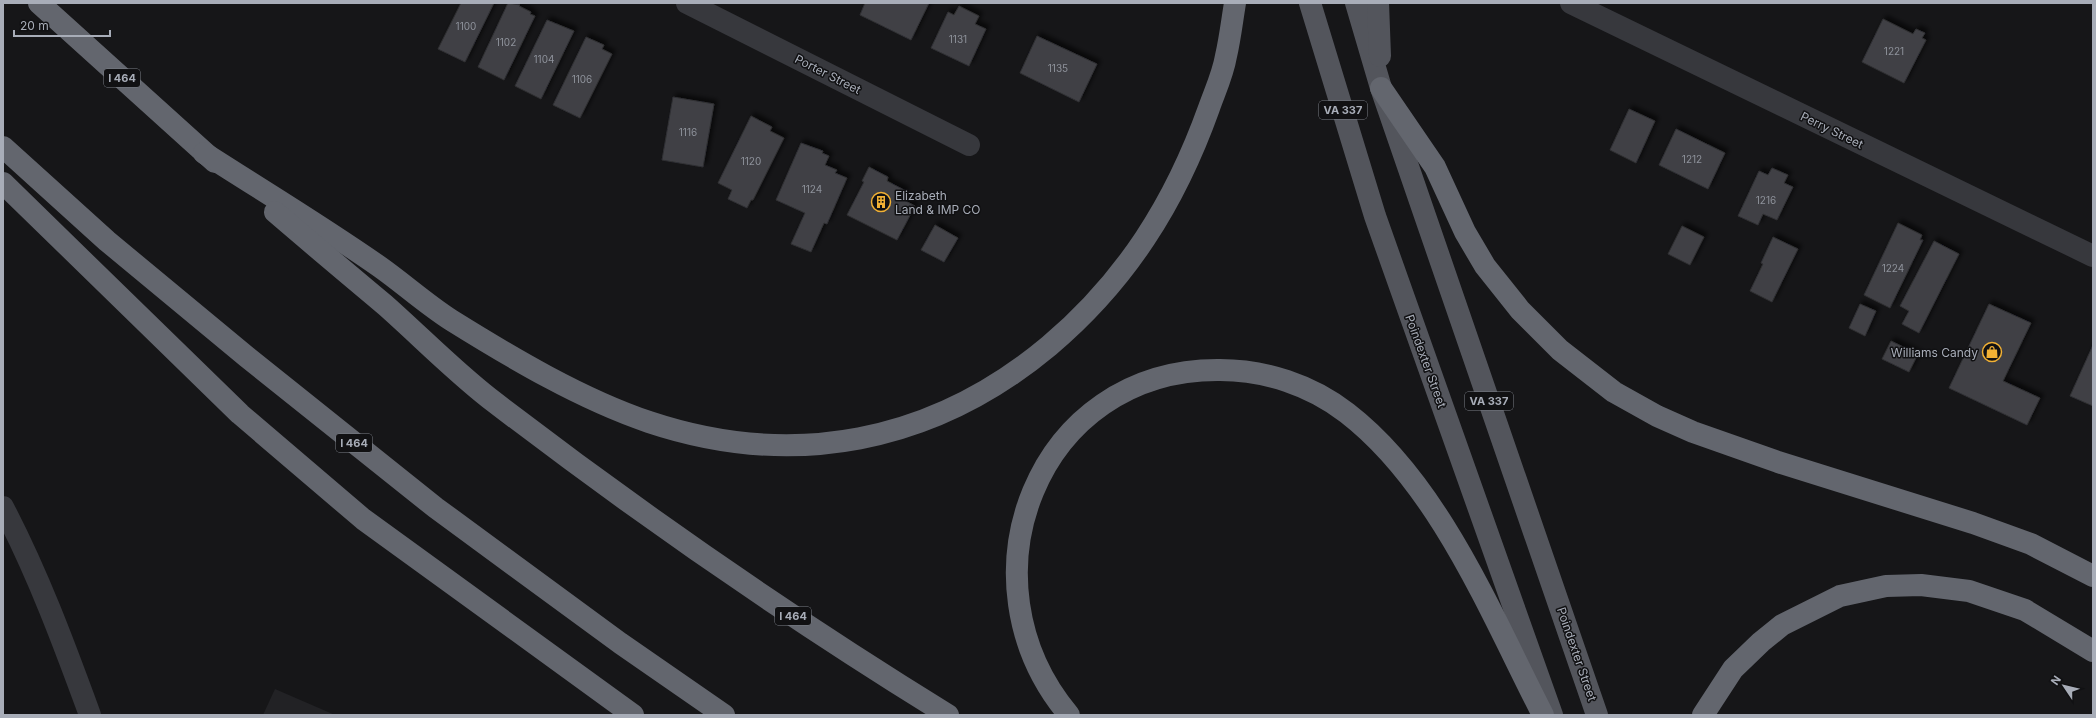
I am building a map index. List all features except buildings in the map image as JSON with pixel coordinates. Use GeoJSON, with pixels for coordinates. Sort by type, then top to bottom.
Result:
{"type":"FeatureCollection","features":[{"type":"Feature","properties":{"kind":"highway","name":"I 464"},"geometry":{"type":"LineString","coordinates":[[39,3],[204,153],[385,305],[487,396],[628,502],[749,587],[871,668],[948,715]]}},
{"type":"Feature","properties":{"kind":"highway"},"geometry":{"type":"LineString","coordinates":[[204,153],[381,268],[448,318],[558,383],[648,421],[707,438],[770,446],[819,445],[871,436],[909,426],[972,400],[1026,364],[1079,321],[1128,264],[1173,193],[1198,137],[1226,59],[1235,3]]}},
{"type":"Feature","properties":{"kind":"highway"},"geometry":{"type":"LineString","coordinates":[[1382,88],[1435,167],[1465,232],[1485,266],[1520,310],[1560,350],[1614,392],[1656,416],[1693,432],[1778,462],[1973,522],[2031,544],[2093,576]]}},
{"type":"Feature","properties":{"kind":"highway","name":"I 464"},"geometry":{"type":"LineString","coordinates":[[3,147],[107,241],[247,357],[436,508],[620,643],[724,715]]}},
{"type":"Feature","properties":{"kind":"highway"},"geometry":{"type":"LineString","coordinates":[[3,183],[240,414],[363,519],[563,666],[634,715]]}},
{"type":"Feature","properties":{"kind":"highway"},"geometry":{"type":"LineString","coordinates":[[1069,715],[1043,676],[1024,627],[1017,578],[1018,549],[1026,508],[1042,470],[1068,434],[1082,420],[1117,394],[1133,386],[1168,374],[1200,370],[1240,370],[1268,375],[1301,386],[1346,412],[1381,443],[1412,480],[1465,559],[1543,715]]}},
{"type":"Feature","properties":{"kind":"highway"},"geometry":{"type":"LineString","coordinates":[[1703,715],[1733,669],[1761,642],[1782,625],[1840,596],[1886,586],[1921,585],[1969,591],[2026,610],[2093,651]]}},
{"type":"Feature","properties":{"kind":"highway"},"geometry":{"type":"LineString","coordinates":[[563,666],[622,715]]}},
{"type":"Feature","properties":{"kind":"main road","name":"Poindexter Street"},"geometry":{"type":"LineString","coordinates":[[1310,3],[1375,216],[1552,715]]}},
{"type":"Feature","properties":{"kind":"main road","name":"Poindexter Street"},"geometry":{"type":"LineString","coordinates":[[1356,3],[1382,88],[1597,715]]}},
{"type":"Feature","properties":{"kind":"main road"},"geometry":{"type":"LineString","coordinates":[[1378,3],[1382,88]]}},
{"type":"Feature","properties":{"kind":"street","name":"Porter Street"},"geometry":{"type":"LineString","coordinates":[[687,3],[969,145]]}},
{"type":"Feature","properties":{"kind":"street","name":"Perry Street"},"geometry":{"type":"LineString","coordinates":[[1571,3],[2093,256]]}},
{"type":"Feature","properties":{"kind":"street"},"geometry":{"type":"LineString","coordinates":[[3,507],[18,535],[59,630],[90,715]]}},
{"type":"Feature","properties":{"kind":"shaded area"},"geometry":{"type":"Polygon","coordinates":[[[275,689],[335,715],[263,715],[275,689]]]}},
{"type":"Feature","properties":{"kind":"place","name":"Elizabeth Land & IMP CO"},"geometry":{"type":"Point","coordinates":[881,202]}},
{"type":"Feature","properties":{"kind":"place","name":"Williams Candy"},"geometry":{"type":"Point","coordinates":[1992,352]}}]}
